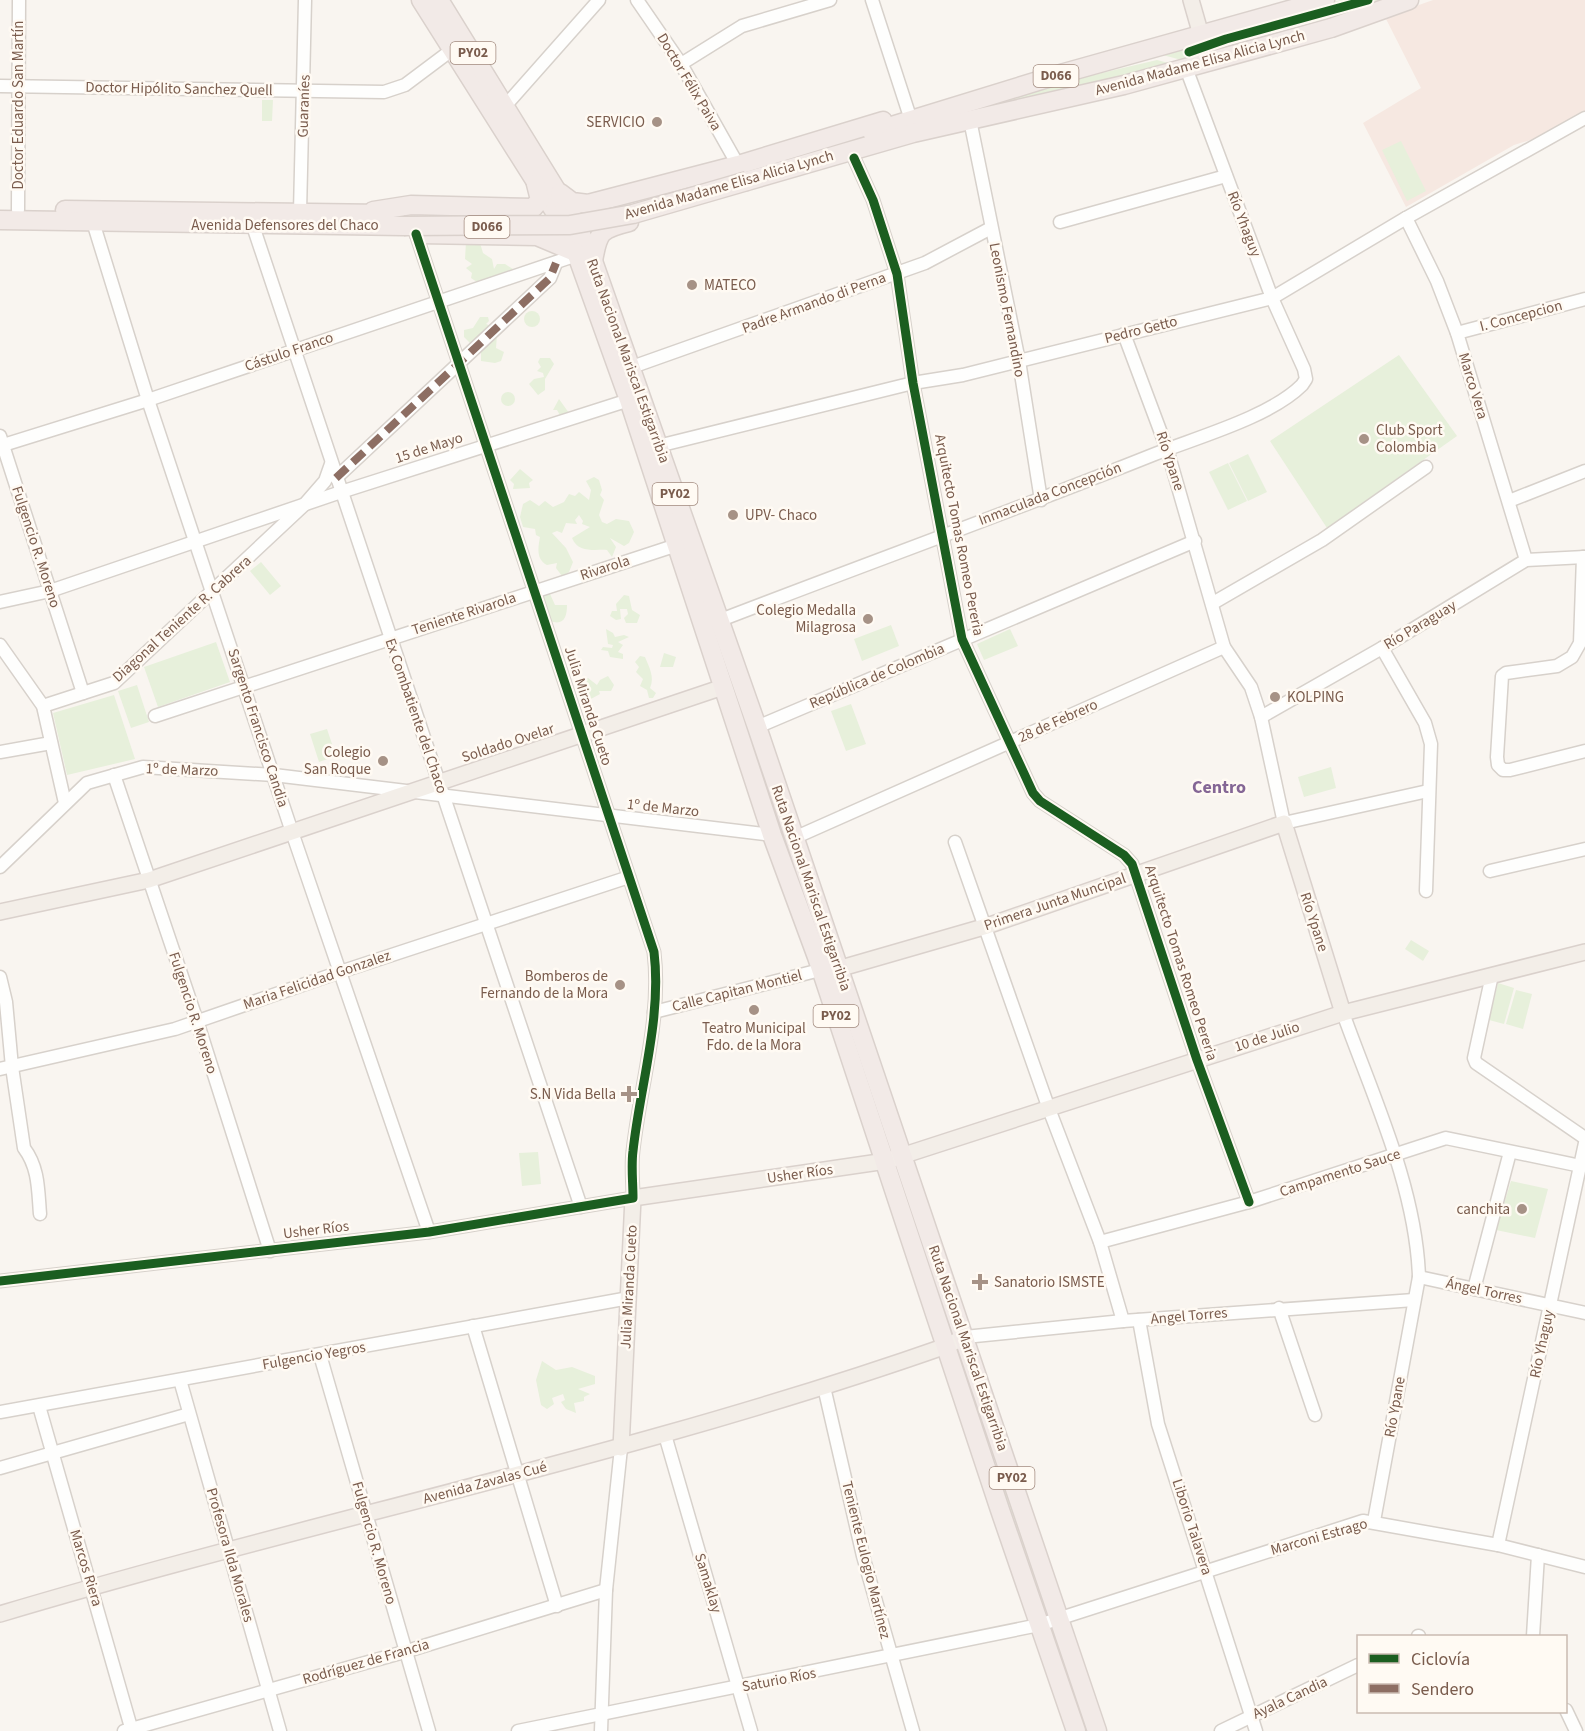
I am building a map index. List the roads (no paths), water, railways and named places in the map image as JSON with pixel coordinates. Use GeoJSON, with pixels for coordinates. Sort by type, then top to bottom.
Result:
{"type":"FeatureCollection","features":[{"type":"Feature","properties":{"kind":"highway","name":"PY02"},"geometry":{"type":"LineString","coordinates":[[422,0],[533,176],[566,220]]}},
{"type":"Feature","properties":{"kind":"highway","name":"PY02"},"geometry":{"type":"LineString","coordinates":[[439,0],[506,105],[556,190],[566,220]]}},
{"type":"Feature","properties":{"kind":"highway","name":"Avenida Madame Elisa Alicia Lynch"},"geometry":{"type":"LineString","coordinates":[[566,220],[910,125],[1065,73],[1325,0]]}},
{"type":"Feature","properties":{"kind":"highway","name":"Avenida Madame Elisa Alicia Lynch"},"geometry":{"type":"LineString","coordinates":[[910,125],[970,120],[1124,85],[1330,28],[1409,0]]}},
{"type":"Feature","properties":{"kind":"highway"},"geometry":{"type":"LineString","coordinates":[[1201,35],[1235,46],[1309,26],[1330,28]]}},
{"type":"Feature","properties":{"kind":"highway"},"geometry":{"type":"LineString","coordinates":[[1065,73],[1078,73],[1142,56],[1173,60],[1186,68]]}},
{"type":"Feature","properties":{"kind":"highway"},"geometry":{"type":"LineString","coordinates":[[408,225],[537,236],[582,256],[608,227],[709,201],[896,146],[910,125]]}},
{"type":"Feature","properties":{"kind":"highway"},"geometry":{"type":"LineString","coordinates":[[556,190],[572,202],[588,204],[743,172]]}},
{"type":"Feature","properties":{"kind":"highway"},"geometry":{"type":"LineString","coordinates":[[357,219],[411,205],[533,208],[540,200],[533,176]]}},
{"type":"Feature","properties":{"kind":"highway","name":"Avenida Defensores del Chaco"},"geometry":{"type":"LineString","coordinates":[[9,210],[253,226],[357,219]]}},
{"type":"Feature","properties":{"kind":"highway","name":"Avenida Defensores del Chaco"},"geometry":{"type":"LineString","coordinates":[[0,220],[300,212],[408,225],[566,220]]}},
{"type":"Feature","properties":{"kind":"highway","name":"Ruta Nacional Mariscal Estigarribia"},"geometry":{"type":"LineString","coordinates":[[566,220],[632,368],[718,621],[772,835],[829,969]]}},
{"type":"Feature","properties":{"kind":"highway","name":"Ruta Nacional Mariscal Estigarribia"},"geometry":{"type":"LineString","coordinates":[[582,256],[723,687],[757,727],[794,838],[829,969],[894,1159],[965,1337],[1097,1731]]}},
{"type":"Feature","properties":{"kind":"highway","name":"Ruta Nacional Mariscal Estigarribia"},"geometry":{"type":"LineString","coordinates":[[894,1159],[946,1346],[1076,1731]]}},
{"type":"Feature","properties":{"kind":"main road"},"geometry":{"type":"LineString","coordinates":[[1191,0],[1201,35]]}},
{"type":"Feature","properties":{"kind":"main road","name":"Soldado Ovelar"},"geometry":{"type":"LineString","coordinates":[[0,912],[149,880],[411,792],[441,789],[582,734],[723,687]]}},
{"type":"Feature","properties":{"kind":"main road","name":"Primera Junta Muncipal"},"geometry":{"type":"LineString","coordinates":[[829,969],[987,926],[1284,823]]}},
{"type":"Feature","properties":{"kind":"main road","name":"Río Ypane"},"geometry":{"type":"LineString","coordinates":[[1284,823],[1343,1013]]}},
{"type":"Feature","properties":{"kind":"main road","name":"10 de Julio"},"geometry":{"type":"LineString","coordinates":[[894,1159],[1343,1013],[1585,952]]}},
{"type":"Feature","properties":{"kind":"main road","name":"Usher Ríos"},"geometry":{"type":"LineString","coordinates":[[633,1198],[894,1159]]}},
{"type":"Feature","properties":{"kind":"main road","name":"Julia Miranda Cueto"},"geometry":{"type":"LineString","coordinates":[[621,1448],[633,1198]]}},
{"type":"Feature","properties":{"kind":"main road","name":"Avenida Zavalas Cué"},"geometry":{"type":"LineString","coordinates":[[0,1614],[227,1549],[621,1448],[824,1388],[946,1346],[965,1337]]}},
{"type":"Feature","properties":{"kind":"street","name":"Doctor Eduardo San Martín"},"geometry":{"type":"LineString","coordinates":[[9,210],[20,86],[19,0]]}},
{"type":"Feature","properties":{"kind":"street","name":"Guaraníes"},"geometry":{"type":"LineString","coordinates":[[300,212],[305,0]]}},
{"type":"Feature","properties":{"kind":"street"},"geometry":{"type":"LineString","coordinates":[[506,105],[599,0]]}},
{"type":"Feature","properties":{"kind":"street","name":"Doctor Félix Paiva"},"geometry":{"type":"LineString","coordinates":[[637,0],[681,64],[743,172]]}},
{"type":"Feature","properties":{"kind":"street"},"geometry":{"type":"LineString","coordinates":[[681,64],[742,26],[830,0]]}},
{"type":"Feature","properties":{"kind":"street"},"geometry":{"type":"LineString","coordinates":[[872,0],[910,125]]}},
{"type":"Feature","properties":{"kind":"street","name":"Doctor Hipólito Sanchez Quell"},"geometry":{"type":"LineString","coordinates":[[0,86],[394,90],[453,49]]}},
{"type":"Feature","properties":{"kind":"street","name":"Río Yhaguy"},"geometry":{"type":"LineString","coordinates":[[1186,68],[1272,298],[1306,379]]}},
{"type":"Feature","properties":{"kind":"street","name":"Pedro Getto"},"geometry":{"type":"LineString","coordinates":[[658,446],[914,384],[1019,362],[1272,298],[1406,218],[1585,118]]}},
{"type":"Feature","properties":{"kind":"street","name":"Leonismo Fernandino"},"geometry":{"type":"LineString","coordinates":[[970,120],[1019,362],[1041,500]]}},
{"type":"Feature","properties":{"kind":"street","name":"Arquitecto Tomas Romeo Pereria"},"geometry":{"type":"LineString","coordinates":[[854,158],[873,200],[897,274],[914,384],[962,639],[1033,793],[1040,801],[1124,855],[1136,874],[1197,1060],[1249,1202]]}},
{"type":"Feature","properties":{"kind":"street"},"geometry":{"type":"LineString","coordinates":[[1060,222],[1226,176]]}},
{"type":"Feature","properties":{"kind":"street","name":"Sargento Francisco Candia"},"geometry":{"type":"LineString","coordinates":[[91,216],[148,400],[292,832],[429,1232]]}},
{"type":"Feature","properties":{"kind":"street","name":"Marco Vera"},"geometry":{"type":"LineString","coordinates":[[1406,218],[1437,281],[1457,333],[1527,560]]}},
{"type":"Feature","properties":{"kind":"street","name":"Julia Miranda Cueto"},"geometry":{"type":"LineString","coordinates":[[408,225],[438,302],[654,952],[656,972],[654,1012],[632,1154],[633,1198]]}},
{"type":"Feature","properties":{"kind":"street","name":"Ex Combatiente del Chaco"},"geometry":{"type":"LineString","coordinates":[[253,226],[581,1207]]}},
{"type":"Feature","properties":{"kind":"street","name":"Padre Armando di Perna"},"geometry":{"type":"LineString","coordinates":[[632,368],[897,274],[925,263],[991,228]]}},
{"type":"Feature","properties":{"kind":"street","name":"Cástulo Franco"},"geometry":{"type":"LineString","coordinates":[[1,443],[148,400],[556,262],[582,256]]}},
{"type":"Feature","properties":{"kind":"street"},"geometry":{"type":"LineString","coordinates":[[336,478],[550,278],[556,262]]}},
{"type":"Feature","properties":{"kind":"street","name":"I. Concepcion"},"geometry":{"type":"LineString","coordinates":[[1457,333],[1585,299]]}},
{"type":"Feature","properties":{"kind":"street","name":"Río Ypane"},"geometry":{"type":"LineString","coordinates":[[1124,334],[1167,449],[1224,647],[1251,687],[1261,717],[1284,823]]}},
{"type":"Feature","properties":{"kind":"street","name":"Inmaculada Concepción"},"geometry":{"type":"LineString","coordinates":[[718,621],[942,534],[1041,500],[1264,410],[1296,391],[1306,379]]}},
{"type":"Feature","properties":{"kind":"street","name":"15 de Mayo"},"geometry":{"type":"LineString","coordinates":[[0,602],[50,591],[341,492],[629,400]]}},
{"type":"Feature","properties":{"kind":"street","name":"Fulgencio R. Moreno"},"geometry":{"type":"LineString","coordinates":[[1,443],[83,693]]}},
{"type":"Feature","properties":{"kind":"street","name":"Diagonal Teniente R. Cabrera"},"geometry":{"type":"LineString","coordinates":[[43,706],[114,683],[305,504],[325,481],[331,464]]}},
{"type":"Feature","properties":{"kind":"street"},"geometry":{"type":"LineString","coordinates":[[1213,603],[1322,540],[1426,467]]}},
{"type":"Feature","properties":{"kind":"street"},"geometry":{"type":"LineString","coordinates":[[1509,501],[1585,471]]}},
{"type":"Feature","properties":{"kind":"street","name":"República de Colombia"},"geometry":{"type":"LineString","coordinates":[[757,727],[1195,541]]}},
{"type":"Feature","properties":{"kind":"street","name":"Rivarola"},"geometry":{"type":"LineString","coordinates":[[534,591],[677,545]]}},
{"type":"Feature","properties":{"kind":"street"},"geometry":{"type":"LineString","coordinates":[[1584,557],[1581,643],[1572,657],[1557,666],[1506,673],[1502,676],[1497,757],[1498,765],[1503,770],[1585,751]]}},
{"type":"Feature","properties":{"kind":"street","name":"Río Paraguay"},"geometry":{"type":"LineString","coordinates":[[1261,717],[1382,648],[1527,560],[1584,557]]}},
{"type":"Feature","properties":{"kind":"street","name":"Teniente Rivarola"},"geometry":{"type":"LineString","coordinates":[[155,716],[534,591]]}},
{"type":"Feature","properties":{"kind":"street"},"geometry":{"type":"LineString","coordinates":[[0,645],[43,706],[65,802]]}},
{"type":"Feature","properties":{"kind":"street","name":"28 de Febrero"},"geometry":{"type":"LineString","coordinates":[[794,838],[1224,647]]}},
{"type":"Feature","properties":{"kind":"street"},"geometry":{"type":"LineString","coordinates":[[1382,648],[1425,723],[1431,744],[1425,891]]}},
{"type":"Feature","properties":{"kind":"street"},"geometry":{"type":"LineString","coordinates":[[0,752],[51,743]]}},
{"type":"Feature","properties":{"kind":"street","name":"1º de Marzo"},"geometry":{"type":"LineString","coordinates":[[0,867],[87,783],[143,768],[160,767],[274,775],[411,792]]}},
{"type":"Feature","properties":{"kind":"street","name":"Fulgencio R. Moreno"},"geometry":{"type":"LineString","coordinates":[[114,775],[197,1021],[270,1251]]}},
{"type":"Feature","properties":{"kind":"street","name":"1º de Marzo"},"geometry":{"type":"LineString","coordinates":[[441,789],[609,817],[772,835]]}},
{"type":"Feature","properties":{"kind":"street","name":"Primera Junta Muncipal"},"geometry":{"type":"LineString","coordinates":[[1284,823],[1428,791]]}},
{"type":"Feature","properties":{"kind":"street"},"geometry":{"type":"LineString","coordinates":[[955,842],[987,926],[1049,1109],[1100,1242],[1124,1321]]}},
{"type":"Feature","properties":{"kind":"street"},"geometry":{"type":"LineString","coordinates":[[1491,871],[1585,849]]}},
{"type":"Feature","properties":{"kind":"street","name":"Maria Felicidad Gonzalez"},"geometry":{"type":"LineString","coordinates":[[6,1068],[175,1029],[629,877]]}},
{"type":"Feature","properties":{"kind":"street","name":"Calle Capitan Montiel"},"geometry":{"type":"LineString","coordinates":[[654,1012],[829,969]]}},
{"type":"Feature","properties":{"kind":"street"},"geometry":{"type":"LineString","coordinates":[[1492,975],[1474,1058],[1476,1063],[1585,1138]]}},
{"type":"Feature","properties":{"kind":"street"},"geometry":{"type":"LineString","coordinates":[[0,976],[6,1002],[6,1068],[24,1148],[31,1156],[36,1170],[40,1214]]}},
{"type":"Feature","properties":{"kind":"street","name":"Río Ypane"},"geometry":{"type":"LineString","coordinates":[[1343,1013],[1394,1157],[1418,1243],[1419,1277],[1374,1521]]}},
{"type":"Feature","properties":{"kind":"street","name":"Campamento Sauce"},"geometry":{"type":"LineString","coordinates":[[1100,1242],[1249,1202],[1394,1157],[1446,1138],[1457,1138],[1510,1152],[1581,1166]]}},
{"type":"Feature","properties":{"kind":"street","name":"Río Yhaguy"},"geometry":{"type":"LineString","coordinates":[[1498,1545],[1585,1143]]}},
{"type":"Feature","properties":{"kind":"street"},"geometry":{"type":"LineString","coordinates":[[1474,1289],[1510,1152]]}},
{"type":"Feature","properties":{"kind":"street","name":"Usher Ríos"},"geometry":{"type":"LineString","coordinates":[[0,1281],[429,1232],[633,1198]]}},
{"type":"Feature","properties":{"kind":"street","name":"Ángel Torres"},"geometry":{"type":"LineString","coordinates":[[1419,1277],[1585,1313]]}},
{"type":"Feature","properties":{"kind":"street","name":"Fulgencio Yegros"},"geometry":{"type":"LineString","coordinates":[[0,1412],[629,1298]]}},
{"type":"Feature","properties":{"kind":"street","name":"Angel Torres"},"geometry":{"type":"LineString","coordinates":[[965,1337],[1279,1308],[1414,1300]]}},
{"type":"Feature","properties":{"kind":"street"},"geometry":{"type":"LineString","coordinates":[[1279,1308],[1315,1415]]}},
{"type":"Feature","properties":{"kind":"street","name":"Liborio Talavera"},"geometry":{"type":"LineString","coordinates":[[1139,1320],[1158,1424],[1256,1731]]}},
{"type":"Feature","properties":{"kind":"street"},"geometry":{"type":"LineString","coordinates":[[473,1326],[557,1606]]}},
{"type":"Feature","properties":{"kind":"street","name":"Fulgencio R. Moreno"},"geometry":{"type":"LineString","coordinates":[[320,1355],[404,1652],[429,1731]]}},
{"type":"Feature","properties":{"kind":"street","name":"Profesora Ilda Morales"},"geometry":{"type":"LineString","coordinates":[[180,1380],[280,1731]]}},
{"type":"Feature","properties":{"kind":"street","name":"Teniente Eulogio Martínez"},"geometry":{"type":"LineString","coordinates":[[824,1388],[863,1556],[913,1731]]}},
{"type":"Feature","properties":{"kind":"street","name":"Marcos Riera"},"geometry":{"type":"LineString","coordinates":[[39,1406],[92,1586],[129,1730]]}},
{"type":"Feature","properties":{"kind":"street"},"geometry":{"type":"LineString","coordinates":[[0,1468],[189,1414]]}},
{"type":"Feature","properties":{"kind":"street","name":"Samaklay"},"geometry":{"type":"LineString","coordinates":[[665,1435],[751,1731]]}},
{"type":"Feature","properties":{"kind":"street","name":"Julia Miranda Cueto"},"geometry":{"type":"LineString","coordinates":[[601,1731],[606,1590],[621,1448]]}},
{"type":"Feature","properties":{"kind":"street","name":"Marconi Estrago"},"geometry":{"type":"LineString","coordinates":[[1039,1625],[1363,1521],[1374,1521],[1498,1545],[1585,1567]]}},
{"type":"Feature","properties":{"kind":"street"},"geometry":{"type":"LineString","coordinates":[[1533,1635],[1538,1555]]}},
{"type":"Feature","properties":{"kind":"street","name":"Rodríguez de Francia"},"geometry":{"type":"LineString","coordinates":[[129,1730],[404,1652],[606,1590]]}},
{"type":"Feature","properties":{"kind":"street","name":"Saturio Ríos"},"geometry":{"type":"LineString","coordinates":[[519,1731],[740,1688],[1039,1625]]}},
{"type":"Feature","properties":{"kind":"street","name":"Ayala Candia"},"geometry":{"type":"LineString","coordinates":[[1221,1731],[1357,1666]]}},
{"type":"Feature","properties":{"kind":"street"},"geometry":{"type":"LineString","coordinates":[[1567,1712],[1576,1731]]}},
{"type":"Feature","properties":{"kind":"place","name":"SERVICIO"},"geometry":{"type":"Point","coordinates":[657,122]}},
{"type":"Feature","properties":{"kind":"place","name":"MATECO"},"geometry":{"type":"Point","coordinates":[692,285]}},
{"type":"Feature","properties":{"kind":"place","name":"Club Sport Colombia"},"geometry":{"type":"Point","coordinates":[1364,439]}},
{"type":"Feature","properties":{"kind":"place","name":"UPV- Chaco"},"geometry":{"type":"Point","coordinates":[733,515]}},
{"type":"Feature","properties":{"kind":"place","name":"Colegio Medalla Milagrosa"},"geometry":{"type":"Point","coordinates":[868,619]}},
{"type":"Feature","properties":{"kind":"place","name":"KOLPING"},"geometry":{"type":"Point","coordinates":[1275,697]}},
{"type":"Feature","properties":{"kind":"place","name":"Colegio San Roque"},"geometry":{"type":"Point","coordinates":[383,761]}},
{"type":"Feature","properties":{"kind":"place","name":"Bomberos de Fernando de la Mora"},"geometry":{"type":"Point","coordinates":[620,985]}},
{"type":"Feature","properties":{"kind":"place","name":"Teatro Municipal Fdo. de la Mora"},"geometry":{"type":"Point","coordinates":[754,1010]}},
{"type":"Feature","properties":{"kind":"place","name":"S.N Vida Bella"},"geometry":{"type":"Point","coordinates":[629,1094]}},
{"type":"Feature","properties":{"kind":"place","name":"canchita"},"geometry":{"type":"Point","coordinates":[1522,1209]}},
{"type":"Feature","properties":{"kind":"place","name":"Sanatorio ISMSTE"},"geometry":{"type":"Point","coordinates":[980,1282]}},
{"type":"Feature","properties":{"kind":"district","name":"Centro"},"geometry":{"type":"Point","coordinates":[1219,787]}}]}
